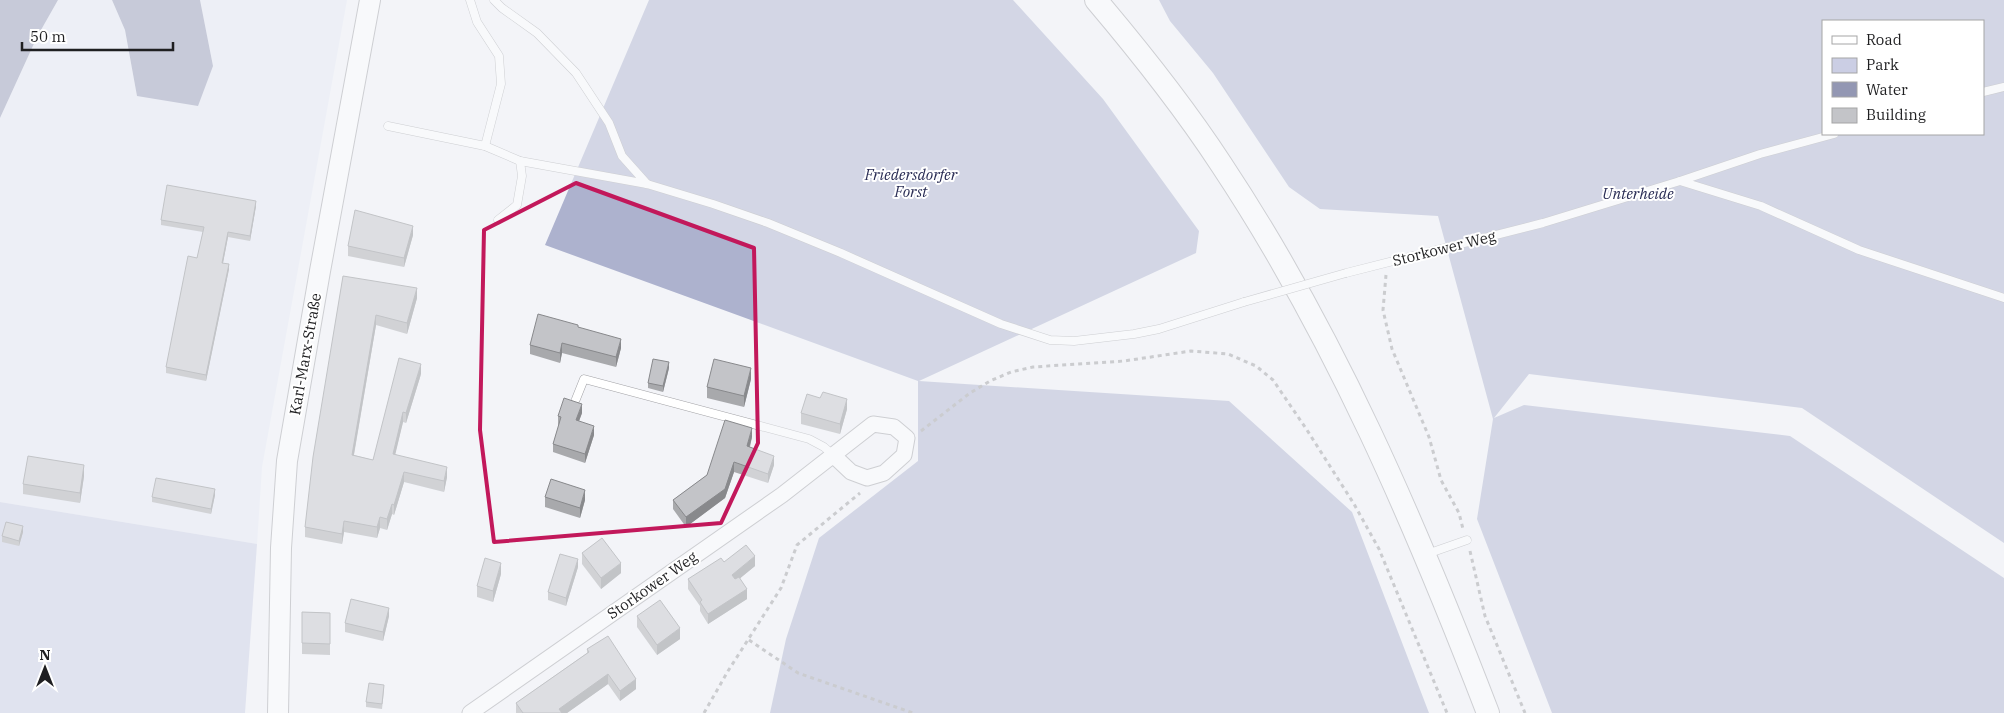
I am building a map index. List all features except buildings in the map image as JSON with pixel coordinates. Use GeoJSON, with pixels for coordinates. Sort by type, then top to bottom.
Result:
{"type":"FeatureCollection","features":[{"type":"Feature","properties":{"kind":"main road"},"geometry":{"type":"LineString","coordinates":[[1096,0],[1134,44],[1176,100],[1220,163],[1284,267],[1352,393],[1425,555],[1488,713]]}},
{"type":"Feature","properties":{"kind":"street","name":"Karl-Marx-Straße"},"geometry":{"type":"LineString","coordinates":[[278,713],[281,548],[288,461],[318,280],[370,0]]}},
{"type":"Feature","properties":{"kind":"street","name":"Storkower Weg"},"geometry":{"type":"LineString","coordinates":[[470,713],[782,495],[873,424],[894,427],[907,438],[904,455],[884,472],[867,478]]}},
{"type":"Feature","properties":{"kind":"street"},"geometry":{"type":"LineString","coordinates":[[833,455],[851,472],[867,478]]}},
{"type":"Feature","properties":{"kind":"lane"},"geometry":{"type":"LineString","coordinates":[[470,0],[477,22],[499,56],[501,84],[485,146]]}},
{"type":"Feature","properties":{"kind":"lane"},"geometry":{"type":"LineString","coordinates":[[494,0],[502,8],[537,32],[576,73],[610,123],[622,156],[647,184]]}},
{"type":"Feature","properties":{"kind":"lane"},"geometry":{"type":"LineString","coordinates":[[1984,92],[2004,86]]}},
{"type":"Feature","properties":{"kind":"lane","name":"Storkower Weg"},"geometry":{"type":"LineString","coordinates":[[388,126],[485,146],[520,161],[647,184],[768,223],[842,252],[1000,324],[1050,340],[1074,341],[1159,329],[1346,273],[1543,223],[1760,154],[1830,135]]}},
{"type":"Feature","properties":{"kind":"lane"},"geometry":{"type":"LineString","coordinates":[[498,220],[517,205],[522,176],[520,161]]}},
{"type":"Feature","properties":{"kind":"lane"},"geometry":{"type":"LineString","coordinates":[[1680,181],[1761,206],[1859,250],[2004,298]]}},
{"type":"Feature","properties":{"kind":"lane"},"geometry":{"type":"LineString","coordinates":[[576,399],[584,379],[809,439],[824,447],[833,455]]}},
{"type":"Feature","properties":{"kind":"lane"},"geometry":{"type":"LineString","coordinates":[[1425,555],[1467,540]]}},
{"type":"Feature","properties":{"kind":"path"},"geometry":{"type":"LineString","coordinates":[[1387,262],[1383,310],[1392,349],[1429,437],[1441,480],[1458,513],[1467,540],[1485,616],[1525,713]]}},
{"type":"Feature","properties":{"kind":"path"},"geometry":{"type":"LineString","coordinates":[[929,426],[970,393],[990,381],[1011,372],[1033,367],[1124,361],[1191,351],[1228,354],[1256,366],[1273,380],[1354,504],[1379,549],[1448,713]]}},
{"type":"Feature","properties":{"kind":"path"},"geometry":{"type":"LineString","coordinates":[[704,713],[728,671],[781,588],[797,545],[860,494],[867,478]]}},
{"type":"Feature","properties":{"kind":"path"},"geometry":{"type":"LineString","coordinates":[[749,640],[798,673],[913,713]]}},
{"type":"Feature","properties":{"kind":"highlighted area"},"geometry":{"type":"Polygon","coordinates":[[[576,183],[754,248],[758,443],[721,523],[494,542],[480,430],[484,230],[576,183]]]}},
{"type":"Feature","properties":{"kind":"shaded area"},"geometry":{"type":"Polygon","coordinates":[[[58,0],[112,0],[125,30],[137,96],[213,66],[200,0],[347,0],[262,467],[257,544],[0,502],[0,118],[37,37],[58,0]]]}},
{"type":"Feature","properties":{"kind":"green space","name":"Friedersdorfer Forst"},"geometry":{"type":"Polygon","coordinates":[[[649,0],[1013,0],[1103,99],[1199,231],[1196,253],[919,381],[1229,401],[1352,512],[1429,713],[770,713],[786,639],[819,538],[918,461],[918,381],[545,245],[649,0]]]}},
{"type":"Feature","properties":{"kind":"green space","name":"Unterheide"},"geometry":{"type":"Polygon","coordinates":[[[1159,0],[2004,0],[2004,543],[1802,408],[1529,374],[1494,418],[1524,405],[1790,436],[2004,578],[2004,713],[1552,713],[1477,519],[1493,419],[1438,216],[1320,209],[1289,187],[1213,73],[1170,21],[1159,0]]]}},
{"type":"Feature","properties":{"kind":"green space"},"geometry":{"type":"Polygon","coordinates":[[[0,502],[257,544],[245,713],[0,713],[0,502]]]}},
{"type":"Feature","properties":{"kind":"water"},"geometry":{"type":"Polygon","coordinates":[[[0,0],[58,0],[37,37],[0,118],[0,0]]]}},
{"type":"Feature","properties":{"kind":"water"},"geometry":{"type":"Polygon","coordinates":[[[112,0],[200,0],[213,66],[198,106],[137,96],[125,30],[112,0]]]}}]}
